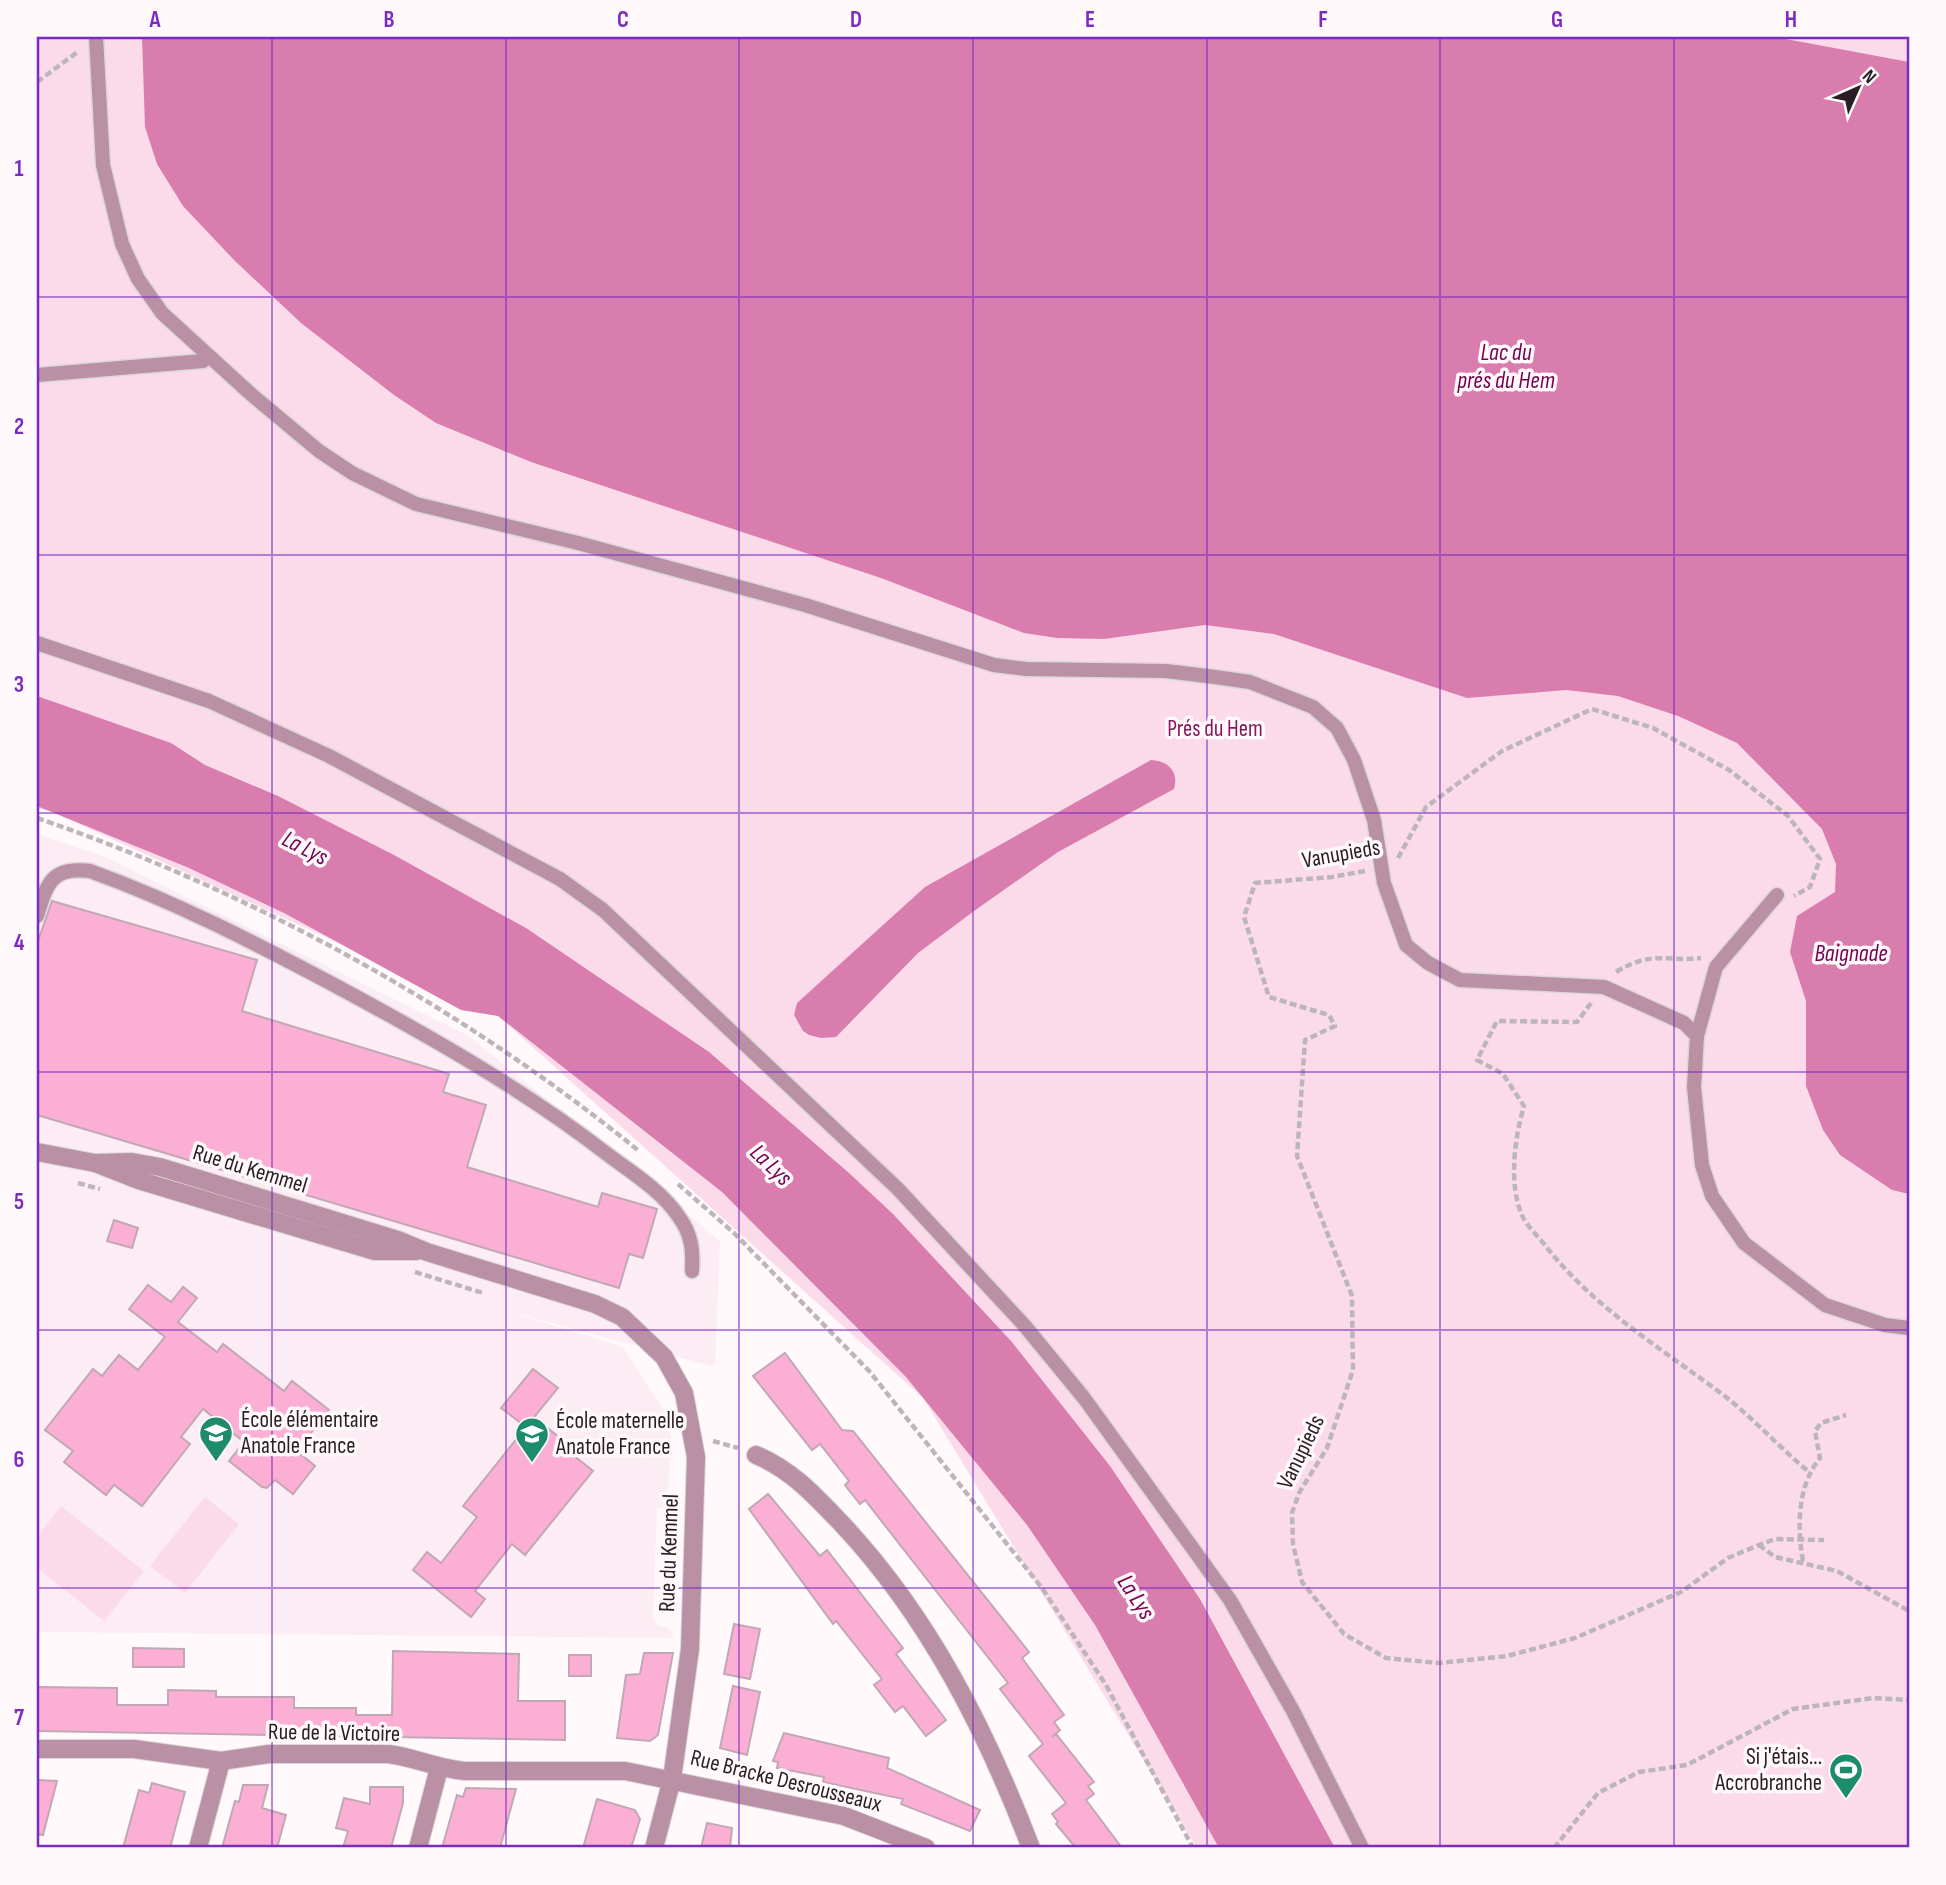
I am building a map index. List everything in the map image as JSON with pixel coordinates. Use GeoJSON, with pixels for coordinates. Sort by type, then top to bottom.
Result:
{"type":"FeatureCollection","features":[{"type":"Feature","properties":{"kind":"street","name":"Rue du Kemmel"},"geometry":{"type":"LineString","coordinates":[[37,1152],[95,1163],[132,1162],[160,1167],[398,1240],[427,1252],[587,1302],[622,1317],[658,1349],[674,1372],[687,1402],[694,1440],[690,1648],[672,1779],[654,1848]]}},
{"type":"Feature","properties":{"kind":"street"},"geometry":{"type":"LineString","coordinates":[[756,1455],[776,1464],[799,1480],[870,1557],[904,1602],[950,1672],[982,1729],[1031,1848]]}},
{"type":"Feature","properties":{"kind":"street","name":"Rue de la Victoire"},"geometry":{"type":"LineString","coordinates":[[37,1749],[134,1749],[221,1762],[269,1754],[388,1754],[439,1768],[625,1771],[672,1779]]}},
{"type":"Feature","properties":{"kind":"street"},"geometry":{"type":"LineString","coordinates":[[198,1848],[221,1762]]}},
{"type":"Feature","properties":{"kind":"street"},"geometry":{"type":"LineString","coordinates":[[418,1848],[439,1768]]}},
{"type":"Feature","properties":{"kind":"street","name":"Rue Bracke Desrousseaux"},"geometry":{"type":"LineString","coordinates":[[672,1779],[844,1816],[926,1848]]}},
{"type":"Feature","properties":{"kind":"lane"},"geometry":{"type":"LineString","coordinates":[[96,37],[103,165],[122,244],[138,279],[162,313],[208,356],[319,451],[352,473],[416,504],[578,543],[779,598],[994,665],[1026,669],[1166,671],[1250,682],[1287,695],[1313,707],[1336,728],[1354,760],[1367,799],[1395,920],[1406,945],[1428,963],[1460,980],[1604,987],[1685,1023],[1698,1035]]}},
{"type":"Feature","properties":{"kind":"lane"},"geometry":{"type":"LineString","coordinates":[[37,374],[203,361],[208,356]]}},
{"type":"Feature","properties":{"kind":"lane"},"geometry":{"type":"LineString","coordinates":[[37,643],[113,666],[209,701],[306,745],[559,879],[603,910],[898,1189],[1024,1325],[1084,1398],[1230,1600],[1293,1711],[1362,1848]]}},
{"type":"Feature","properties":{"kind":"lane"},"geometry":{"type":"LineString","coordinates":[[37,916],[44,893],[59,872],[71,868],[90,871],[219,924],[398,1020],[508,1084],[583,1135],[649,1187],[678,1215],[694,1245],[692,1272]]}},
{"type":"Feature","properties":{"kind":"lane"},"geometry":{"type":"LineString","coordinates":[[1784,897],[1716,967],[1698,1035],[1694,1087],[1702,1165],[1713,1196],[1744,1243],[1825,1305],[1885,1325],[1909,1328]]}},
{"type":"Feature","properties":{"kind":"path"},"geometry":{"type":"LineString","coordinates":[[37,82],[52,74],[96,37]]}},
{"type":"Feature","properties":{"kind":"path","name":"Vanupieds"},"geometry":{"type":"LineString","coordinates":[[1784,897],[1810,887],[1820,859],[1788,816],[1729,770],[1653,728],[1592,709],[1502,751],[1426,807],[1402,853],[1392,865],[1332,877],[1255,883],[1244,917],[1269,997],[1329,1015],[1335,1026],[1305,1040],[1297,1156],[1352,1297],[1353,1370],[1327,1448],[1299,1493],[1292,1513],[1293,1544],[1302,1582],[1344,1634],[1386,1658],[1438,1664],[1507,1656],[1575,1638],[1681,1592],[1728,1558],[1775,1539],[1824,1540]]}},
{"type":"Feature","properties":{"kind":"path"},"geometry":{"type":"LineString","coordinates":[[1712,957],[1680,960],[1656,956],[1633,962],[1615,973],[1577,1022],[1497,1020],[1477,1060],[1503,1074],[1524,1105],[1515,1137],[1514,1172],[1521,1215],[1564,1270],[1586,1293],[1724,1396],[1809,1472]]}},
{"type":"Feature","properties":{"kind":"path"},"geometry":{"type":"LineString","coordinates":[[1803,1561],[1799,1538],[1809,1472],[1820,1458],[1815,1431],[1818,1426],[1846,1415]]}},
{"type":"Feature","properties":{"kind":"path"},"geometry":{"type":"LineString","coordinates":[[694,1440],[723,1442],[756,1455]]}},
{"type":"Feature","properties":{"kind":"path"},"geometry":{"type":"LineString","coordinates":[[1759,1545],[1775,1557],[1803,1561],[1837,1571],[1909,1611]]}},
{"type":"Feature","properties":{"kind":"path"},"geometry":{"type":"LineString","coordinates":[[1554,1848],[1598,1793],[1639,1772],[1687,1765],[1793,1709],[1873,1698],[1909,1700]]}},
{"type":"Feature","properties":{"kind":"shaded area"},"geometry":{"type":"Polygon","coordinates":[[[37,834],[105,857],[469,1036],[720,1241],[715,1367],[507,1311],[623,1347],[671,1422],[668,1506],[657,1509],[653,1618],[659,1626],[667,1627],[673,1638],[37,1632],[37,834]]]}},
{"type":"Feature","properties":{"kind":"green space","name":"Prés du Hem"},"geometry":{"type":"Polygon","coordinates":[[[37,37],[1909,37],[1909,1848],[1197,1848],[923,1398],[498,1016],[53,812],[37,808],[37,37]]]}},
{"type":"Feature","properties":{"kind":"green space"},"geometry":{"type":"Polygon","coordinates":[[[205,1497],[239,1524],[185,1593],[150,1566],[205,1497]]]}},
{"type":"Feature","properties":{"kind":"green space"},"geometry":{"type":"Polygon","coordinates":[[[61,1506],[144,1571],[104,1621],[37,1568],[37,1537],[61,1506]]]}},
{"type":"Feature","properties":{"kind":"water","name":"Lac du prés du Hem"},"geometry":{"type":"Polygon","coordinates":[[[142,37],[1776,37],[1909,62],[1909,1194],[1892,1190],[1840,1155],[1823,1130],[1806,1086],[1806,1001],[1790,952],[1797,916],[1835,892],[1836,864],[1822,829],[1737,743],[1678,716],[1618,696],[1566,690],[1467,698],[1274,634],[1205,625],[1104,639],[1057,638],[1024,633],[881,578],[531,462],[436,423],[394,395],[301,323],[234,260],[183,206],[157,164],[145,127],[142,37]]]}},
{"type":"Feature","properties":{"kind":"water","name":"La Lys"},"geometry":{"type":"Polygon","coordinates":[[[37,696],[171,743],[205,765],[278,796],[394,855],[526,928],[709,1052],[849,1173],[893,1214],[1011,1341],[1110,1466],[1200,1599],[1335,1848],[1219,1848],[1095,1625],[1027,1525],[906,1377],[722,1192],[498,1016],[461,1010],[286,914],[189,868],[37,806],[37,696]]]}},
{"type":"Feature","properties":{"kind":"water"},"geometry":{"type":"Polygon","coordinates":[[[1151,760],[1171,768],[1175,777],[1174,789],[1058,852],[974,911],[918,953],[836,1037],[821,1038],[803,1031],[794,1015],[797,1003],[925,887],[1151,760]]]}},
{"type":"Feature","properties":{"kind":"building"},"geometry":{"type":"Polygon","coordinates":[[[52,901],[257,960],[242,1011],[449,1074],[443,1092],[486,1105],[467,1167],[598,1207],[602,1193],[657,1209],[643,1258],[629,1254],[619,1288],[37,1115],[37,944],[52,901]]]}},
{"type":"Feature","properties":{"kind":"building"},"geometry":{"type":"Polygon","coordinates":[[[114,1220],[138,1228],[132,1248],[107,1241],[114,1220]]]}},
{"type":"Feature","properties":{"kind":"building"},"geometry":{"type":"Polygon","coordinates":[[[148,1285],[171,1302],[183,1287],[197,1298],[178,1322],[217,1352],[223,1344],[284,1391],[292,1381],[329,1410],[297,1451],[315,1466],[293,1494],[275,1480],[267,1488],[262,1487],[229,1461],[244,1442],[203,1409],[181,1437],[190,1444],[142,1506],[114,1485],[106,1495],[64,1462],[73,1451],[45,1430],[93,1369],[102,1376],[119,1355],[138,1370],[165,1337],[129,1309],[148,1285]]]}},
{"type":"Feature","properties":{"kind":"building"},"geometry":{"type":"Polygon","coordinates":[[[785,1353],[842,1430],[853,1431],[1029,1652],[1022,1658],[1064,1715],[1054,1722],[1060,1730],[1052,1737],[1056,1734],[1094,1782],[1088,1786],[1094,1794],[1086,1800],[1122,1848],[1076,1848],[1056,1824],[1058,1822],[1052,1814],[1066,1803],[1029,1756],[1043,1744],[1000,1689],[1008,1683],[865,1500],[860,1504],[845,1485],[849,1481],[820,1444],[812,1450],[753,1376],[785,1353]]]}},
{"type":"Feature","properties":{"kind":"building"},"geometry":{"type":"Polygon","coordinates":[[[533,1369],[558,1388],[534,1417],[571,1447],[568,1451],[593,1471],[525,1555],[512,1544],[475,1591],[485,1599],[471,1617],[413,1570],[427,1552],[441,1563],[477,1517],[463,1506],[526,1427],[501,1408],[533,1369]]]}},
{"type":"Feature","properties":{"kind":"building"},"geometry":{"type":"Polygon","coordinates":[[[768,1494],[820,1556],[827,1550],[903,1648],[896,1654],[946,1720],[926,1736],[903,1706],[895,1712],[874,1685],[882,1679],[836,1621],[833,1624],[749,1509],[768,1494]]]}},
{"type":"Feature","properties":{"kind":"building"},"geometry":{"type":"Polygon","coordinates":[[[734,1624],[760,1629],[750,1679],[724,1674],[734,1624]]]}},
{"type":"Feature","properties":{"kind":"building"},"geometry":{"type":"Polygon","coordinates":[[[133,1648],[184,1649],[184,1667],[133,1667],[133,1648]]]}},
{"type":"Feature","properties":{"kind":"building"},"geometry":{"type":"Polygon","coordinates":[[[393,1651],[519,1654],[518,1701],[565,1701],[565,1740],[37,1731],[37,1687],[117,1688],[117,1705],[168,1705],[168,1690],[216,1691],[216,1697],[294,1697],[294,1708],[356,1708],[356,1715],[392,1715],[393,1651]]]}},
{"type":"Feature","properties":{"kind":"building"},"geometry":{"type":"Polygon","coordinates":[[[644,1653],[673,1653],[658,1735],[650,1741],[617,1738],[626,1675],[640,1674],[644,1653]]]}},
{"type":"Feature","properties":{"kind":"building"},"geometry":{"type":"Polygon","coordinates":[[[569,1655],[591,1655],[591,1676],[569,1676],[569,1655]]]}},
{"type":"Feature","properties":{"kind":"building"},"geometry":{"type":"Polygon","coordinates":[[[733,1686],[760,1692],[747,1755],[720,1748],[733,1686]]]}},
{"type":"Feature","properties":{"kind":"building"},"geometry":{"type":"Polygon","coordinates":[[[784,1733],[889,1758],[887,1768],[980,1810],[970,1831],[901,1804],[903,1799],[823,1782],[824,1777],[777,1768],[778,1762],[773,1761],[784,1733]]]}},
{"type":"Feature","properties":{"kind":"building"},"geometry":{"type":"Polygon","coordinates":[[[37,1780],[57,1781],[43,1835],[37,1834],[37,1780]]]}},
{"type":"Feature","properties":{"kind":"building"},"geometry":{"type":"Polygon","coordinates":[[[152,1783],[185,1792],[170,1848],[123,1848],[139,1790],[149,1793],[152,1783]]]}},
{"type":"Feature","properties":{"kind":"building"},"geometry":{"type":"Polygon","coordinates":[[[243,1785],[268,1785],[262,1808],[286,1815],[277,1848],[222,1848],[235,1801],[239,1802],[243,1785]]]}},
{"type":"Feature","properties":{"kind":"building"},"geometry":{"type":"Polygon","coordinates":[[[370,1787],[403,1787],[403,1803],[391,1848],[343,1848],[348,1831],[336,1828],[344,1798],[370,1804],[370,1787]]]}},
{"type":"Feature","properties":{"kind":"building"},"geometry":{"type":"Polygon","coordinates":[[[466,1788],[516,1789],[500,1848],[442,1848],[457,1795],[463,1797],[466,1788]]]}},
{"type":"Feature","properties":{"kind":"building"},"geometry":{"type":"Polygon","coordinates":[[[597,1799],[635,1810],[640,1819],[631,1848],[583,1848],[597,1799]]]}},
{"type":"Feature","properties":{"kind":"building"},"geometry":{"type":"Polygon","coordinates":[[[707,1823],[732,1828],[730,1848],[701,1848],[707,1823]]]}},
{"type":"Feature","properties":{"kind":"place","name":"École élémentaire Anatole France"},"geometry":{"type":"Point","coordinates":[216,1463]}},
{"type":"Feature","properties":{"kind":"place","name":"École maternelle Anatole France"},"geometry":{"type":"Point","coordinates":[532,1464]}},
{"type":"Feature","properties":{"kind":"place","name":"Si j'étais... Accrobranche"},"geometry":{"type":"Point","coordinates":[1846,1800]}},
{"type":"Feature","properties":{"kind":"water label","name":"Baignade"},"geometry":{"type":"Point","coordinates":[1851,953]}}]}
